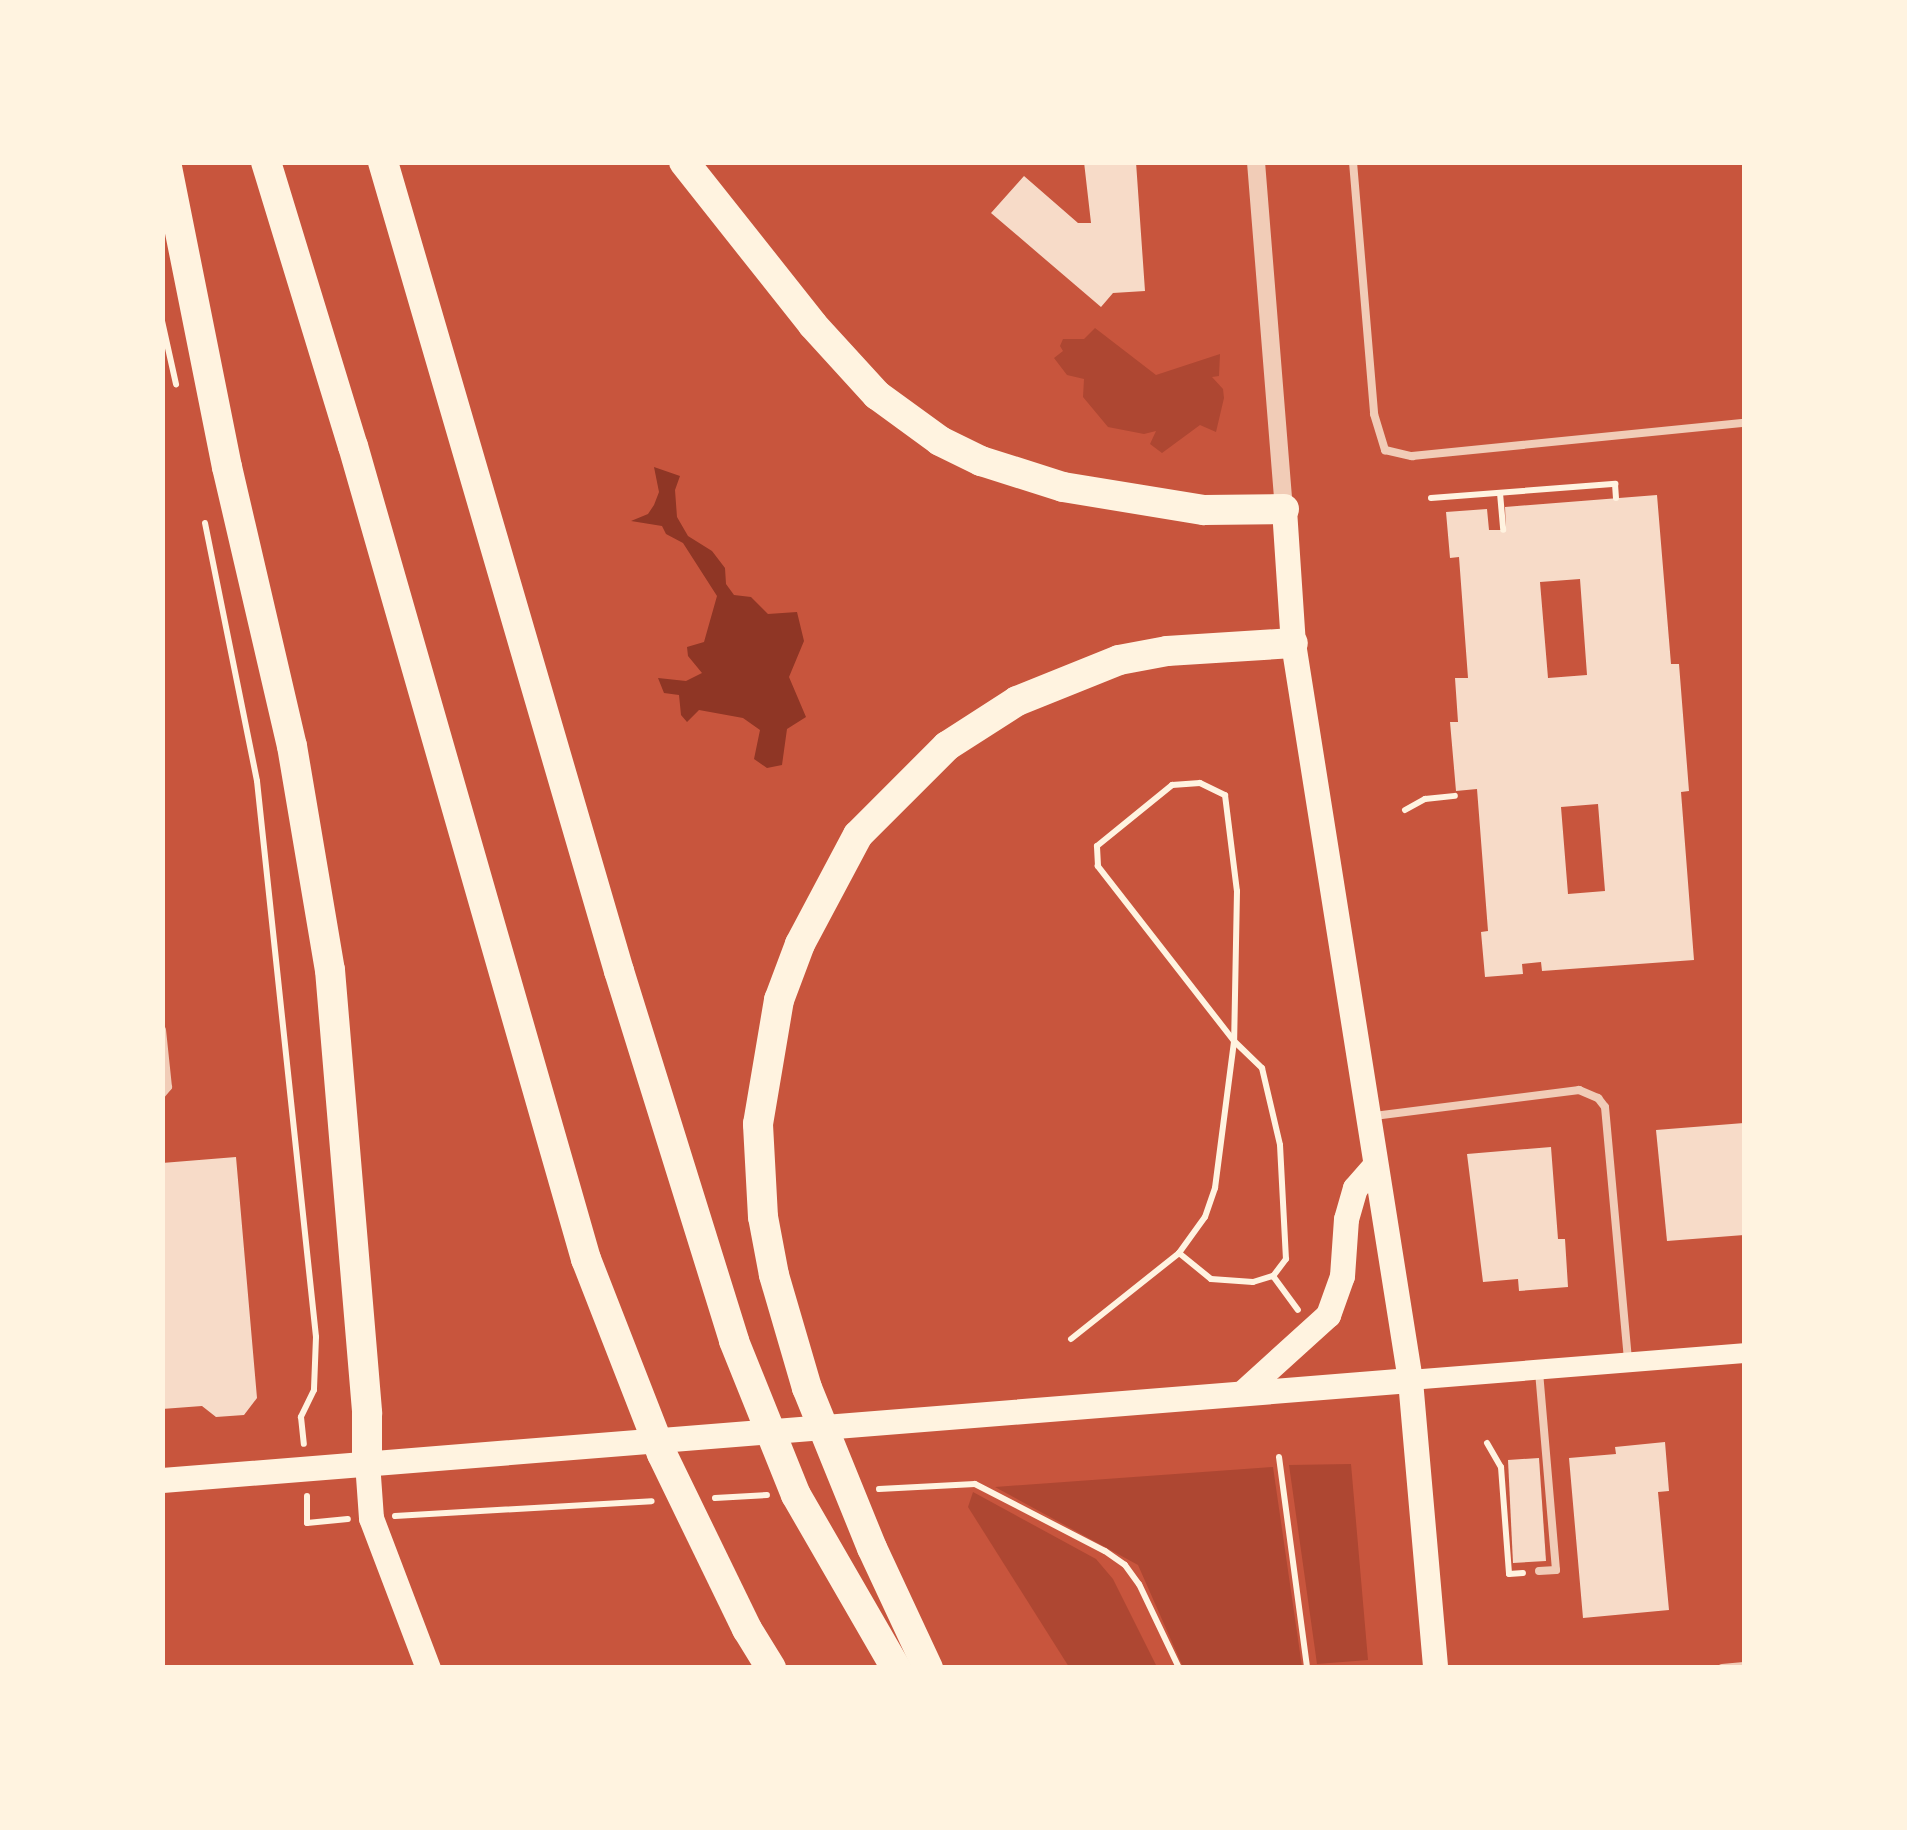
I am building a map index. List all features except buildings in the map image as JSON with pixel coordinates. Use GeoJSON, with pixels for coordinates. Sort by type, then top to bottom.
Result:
{"type":"FeatureCollection","features":[{"type":"Feature","properties":{"kind":"highway"},"geometry":{"type":"LineString","coordinates":[[166,162],[228,467],[292,746],[330,970],[364,1376],[367,1462]]}},
{"type":"Feature","properties":{"kind":"highway"},"geometry":{"type":"LineString","coordinates":[[266,162],[354,446],[586,1258],[662,1454],[747,1629],[771,1668]]}},
{"type":"Feature","properties":{"kind":"highway"},"geometry":{"type":"LineString","coordinates":[[383,162],[619,971],[712,1273],[755,1399],[796,1495],[896,1668]]}},
{"type":"Feature","properties":{"kind":"highway"},"geometry":{"type":"LineString","coordinates":[[684,162],[813,325],[877,394],[940,441],[981,461],[1063,487],[1204,510],[1284,509]]}},
{"type":"Feature","properties":{"kind":"highway"},"geometry":{"type":"LineString","coordinates":[[928,1668],[872,1548],[808,1388],[774,1275],[758,1124],[765,1064],[779,1000],[800,944],[858,835],[947,746],[1016,701],[1119,660],[1167,651],[1293,643]]}},
{"type":"Feature","properties":{"kind":"main road"},"geometry":{"type":"LineString","coordinates":[[1284,509],[1293,643],[1410,1380],[1435,1668]]}},
{"type":"Feature","properties":{"kind":"main road"},"geometry":{"type":"LineString","coordinates":[[1243,1392],[1328,1314],[1342,1276],[1346,1219],[1355,1188],[1375,1165]]}},
{"type":"Feature","properties":{"kind":"main road"},"geometry":{"type":"LineString","coordinates":[[162,1480],[1744,1354]]}},
{"type":"Feature","properties":{"kind":"main road"},"geometry":{"type":"LineString","coordinates":[[367,1462],[370,1518],[428,1668]]}},
{"type":"Feature","properties":{"kind":"street"},"geometry":{"type":"LineString","coordinates":[[1256,162],[1284,509]]}},
{"type":"Feature","properties":{"kind":"lane"},"geometry":{"type":"LineString","coordinates":[[1353,162],[1374,414],[1386,450],[1412,456],[1744,422]]}},
{"type":"Feature","properties":{"kind":"lane"},"geometry":{"type":"LineString","coordinates":[[162,1030],[168,1087],[162,1094]]}},
{"type":"Feature","properties":{"kind":"lane"},"geometry":{"type":"LineString","coordinates":[[1368,1116],[1579,1090],[1598,1098],[1605,1107],[1628,1362]]}},
{"type":"Feature","properties":{"kind":"lane"},"geometry":{"type":"LineString","coordinates":[[1539,1370],[1556,1570],[1539,1571]]}},
{"type":"Feature","properties":{"kind":"lane"},"geometry":{"type":"LineString","coordinates":[[1722,1668],[1744,1666]]}},
{"type":"Feature","properties":{"kind":"path"},"geometry":{"type":"LineString","coordinates":[[162,321],[178,396]]}},
{"type":"Feature","properties":{"kind":"path"},"geometry":{"type":"LineString","coordinates":[[1431,498],[1615,484],[1616,498]]}},
{"type":"Feature","properties":{"kind":"path"},"geometry":{"type":"LineString","coordinates":[[1500,493],[1503,530]]}},
{"type":"Feature","properties":{"kind":"path"},"geometry":{"type":"LineString","coordinates":[[202,508],[259,800],[316,1337],[314,1390],[301,1417]]}},
{"type":"Feature","properties":{"kind":"path"},"geometry":{"type":"LineString","coordinates":[[1071,1339],[1179,1254],[1205,1216],[1215,1188],[1234,1041],[1237,891],[1225,794],[1200,783],[1172,785],[1097,846],[1098,866],[1234,1041],[1262,1068],[1280,1145],[1286,1259],[1274,1276],[1252,1282],[1211,1279],[1179,1254]]}},
{"type":"Feature","properties":{"kind":"path"},"geometry":{"type":"LineString","coordinates":[[1405,810],[1425,799],[1455,796]]}},
{"type":"Feature","properties":{"kind":"path"},"geometry":{"type":"LineString","coordinates":[[1274,1276],[1299,1311]]}},
{"type":"Feature","properties":{"kind":"path"},"geometry":{"type":"LineString","coordinates":[[1487,1443],[1501,1467],[1510,1574],[1539,1571]]}},
{"type":"Feature","properties":{"kind":"path"},"geometry":{"type":"LineString","coordinates":[[1280,1457],[1306,1668]]}},
{"type":"Feature","properties":{"kind":"path"},"geometry":{"type":"LineString","coordinates":[[976,1484],[1125,1565],[1139,1584],[1178,1668]]}},
{"type":"Feature","properties":{"kind":"shaded area"},"geometry":{"type":"Polygon","coordinates":[[[1095,328],[1156,375],[1220,354],[1219,376],[1212,377],[1223,389],[1224,398],[1216,432],[1200,425],[1162,453],[1150,444],[1156,431],[1144,434],[1108,427],[1083,397],[1084,379],[1067,375],[1054,358],[1063,351],[1063,339],[1084,339],[1095,328]]]}},
{"type":"Feature","properties":{"kind":"shaded area"},"geometry":{"type":"Polygon","coordinates":[[[654,467],[680,476],[675,490],[677,517],[688,536],[712,551],[725,568],[726,584],[734,595],[751,597],[768,614],[797,612],[804,641],[789,677],[806,717],[787,729],[782,765],[767,768],[754,759],[760,730],[743,718],[699,710],[687,722],[681,715],[679,695],[664,693],[658,678],[686,681],[702,673],[688,656],[687,647],[704,642],[717,596],[683,543],[666,534],[662,526],[631,521],[648,514],[654,505],[659,492],[654,467]]]}},
{"type":"Feature","properties":{"kind":"shaded area"},"geometry":{"type":"Polygon","coordinates":[[[1351,1464],[1368,1660],[1317,1664],[1289,1465],[1351,1464]]]}},
{"type":"Feature","properties":{"kind":"shaded area"},"geometry":{"type":"Polygon","coordinates":[[[1273,1467],[1302,1667],[1183,1667],[1138,1565],[995,1487],[1273,1467]]]}},
{"type":"Feature","properties":{"kind":"shaded area"},"geometry":{"type":"Polygon","coordinates":[[[973,1492],[1096,1559],[1113,1579],[1157,1667],[1069,1667],[968,1507],[973,1492]]]}}]}
